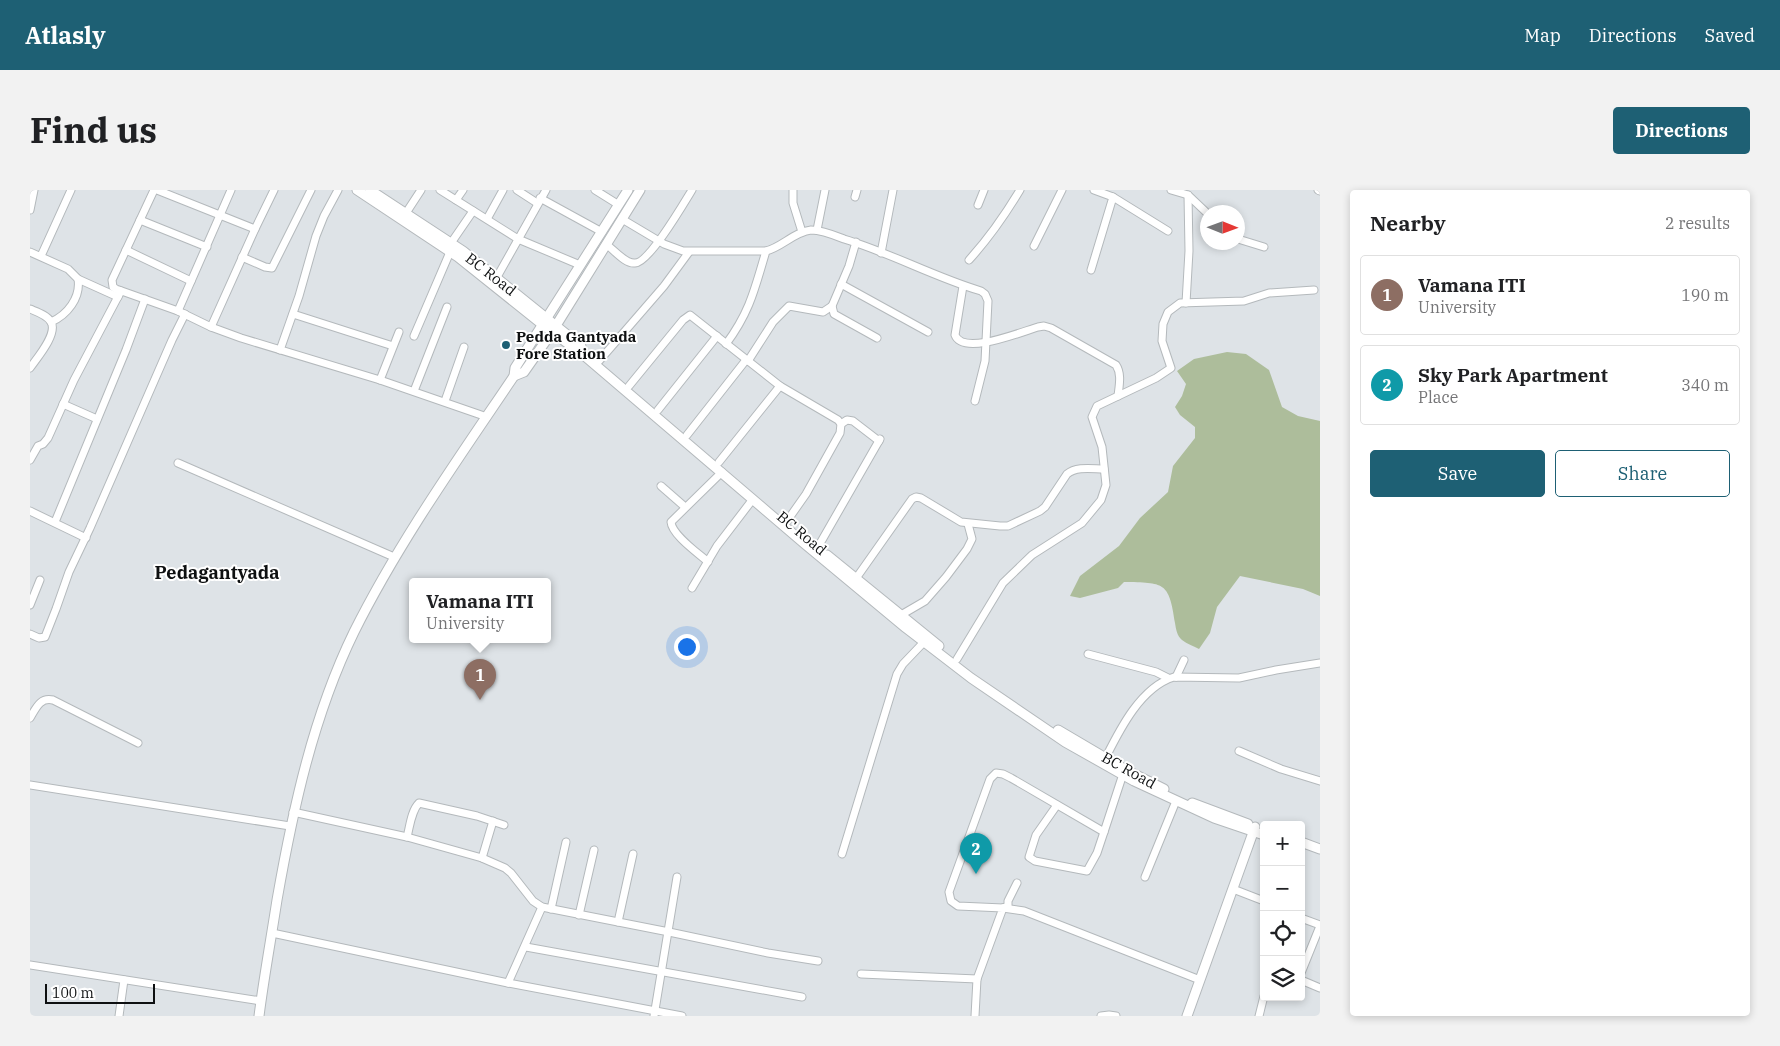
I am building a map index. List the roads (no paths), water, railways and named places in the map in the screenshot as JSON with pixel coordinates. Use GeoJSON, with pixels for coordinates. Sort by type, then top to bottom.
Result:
{"type":"FeatureCollection","features":[{"type":"Feature","properties":{"kind":"street"},"geometry":{"type":"LineString","coordinates":[[30,210],[34,190]]}},
{"type":"Feature","properties":{"kind":"street"},"geometry":{"type":"LineString","coordinates":[[41,256],[69,190]]}},
{"type":"Feature","properties":{"kind":"street"},"geometry":{"type":"LineString","coordinates":[[120,294],[113,287],[112,280],[156,190],[255,228]]}},
{"type":"Feature","properties":{"kind":"street"},"geometry":{"type":"LineString","coordinates":[[30,634],[38,638],[45,637],[69,572],[86,538],[172,340],[191,281],[231,190]]}},
{"type":"Feature","properties":{"kind":"street"},"geometry":{"type":"LineString","coordinates":[[211,327],[274,190]]}},
{"type":"Feature","properties":{"kind":"street"},"geometry":{"type":"LineString","coordinates":[[242,257],[272,268],[311,190]]}},
{"type":"Feature","properties":{"kind":"street"},"geometry":{"type":"LineString","coordinates":[[280,350],[293,314],[316,236],[338,190]]}},
{"type":"Feature","properties":{"kind":"street"},"geometry":{"type":"LineString","coordinates":[[357,190],[450,248],[544,322]]}},
{"type":"Feature","properties":{"kind":"street","name":"BC Road"},"geometry":{"type":"LineString","coordinates":[[370,190],[406,213],[450,248],[497,277],[544,322],[600,361],[719,462],[783,520],[955,661],[971,678],[1065,742],[1188,801],[1258,829]]}},
{"type":"Feature","properties":{"kind":"street"},"geometry":{"type":"LineString","coordinates":[[406,213],[421,190]]}},
{"type":"Feature","properties":{"kind":"street"},"geometry":{"type":"LineString","coordinates":[[440,190],[518,238],[580,265]]}},
{"type":"Feature","properties":{"kind":"street"},"geometry":{"type":"LineString","coordinates":[[456,200],[463,190]]}},
{"type":"Feature","properties":{"kind":"street"},"geometry":{"type":"LineString","coordinates":[[487,219],[503,190]]}},
{"type":"Feature","properties":{"kind":"street"},"geometry":{"type":"LineString","coordinates":[[518,190],[602,232]]}},
{"type":"Feature","properties":{"kind":"street"},"geometry":{"type":"LineString","coordinates":[[497,277],[546,190]]}},
{"type":"Feature","properties":{"kind":"street"},"geometry":{"type":"LineString","coordinates":[[595,190],[619,204]]}},
{"type":"Feature","properties":{"kind":"street"},"geometry":{"type":"LineString","coordinates":[[259,1016],[293,812],[326,701],[350,643],[394,557],[514,376],[515,368],[628,190]]}},
{"type":"Feature","properties":{"kind":"street"},"geometry":{"type":"LineString","coordinates":[[514,376],[524,372],[554,329],[640,190]]}},
{"type":"Feature","properties":{"kind":"street"},"geometry":{"type":"LineString","coordinates":[[606,244],[626,260],[637,264],[659,242],[692,190]]}},
{"type":"Feature","properties":{"kind":"street"},"geometry":{"type":"LineString","coordinates":[[793,190],[794,209],[802,232]]}},
{"type":"Feature","properties":{"kind":"street"},"geometry":{"type":"LineString","coordinates":[[817,230],[825,190]]}},
{"type":"Feature","properties":{"kind":"street"},"geometry":{"type":"LineString","coordinates":[[881,252],[893,190]]}},
{"type":"Feature","properties":{"kind":"street"},"geometry":{"type":"LineString","coordinates":[[978,205],[984,190]]}},
{"type":"Feature","properties":{"kind":"street"},"geometry":{"type":"LineString","coordinates":[[969,260],[992,233],[1020,190]]}},
{"type":"Feature","properties":{"kind":"street"},"geometry":{"type":"LineString","coordinates":[[1034,246],[1062,190]]}},
{"type":"Feature","properties":{"kind":"street"},"geometry":{"type":"LineString","coordinates":[[1094,190],[1113,197],[1168,231]]}},
{"type":"Feature","properties":{"kind":"street"},"geometry":{"type":"LineString","coordinates":[[1171,190],[1188,195],[1200,206]]}},
{"type":"Feature","properties":{"kind":"street"},"geometry":{"type":"LineString","coordinates":[[1186,303],[1189,251],[1188,195]]}},
{"type":"Feature","properties":{"kind":"street"},"geometry":{"type":"LineString","coordinates":[[1091,270],[1113,197]]}},
{"type":"Feature","properties":{"kind":"street"},"geometry":{"type":"LineString","coordinates":[[414,336],[450,248],[473,211]]}},
{"type":"Feature","properties":{"kind":"street"},"geometry":{"type":"LineString","coordinates":[[622,219],[659,242],[675,249],[689,252],[766,251],[802,232],[817,230],[856,242],[963,286],[981,291],[988,297],[985,362],[975,400]]}},
{"type":"Feature","properties":{"kind":"street"},"geometry":{"type":"LineString","coordinates":[[140,220],[207,247]]}},
{"type":"Feature","properties":{"kind":"street"},"geometry":{"type":"LineString","coordinates":[[1245,241],[1264,247]]}},
{"type":"Feature","properties":{"kind":"street"},"geometry":{"type":"LineString","coordinates":[[687,435],[746,360],[748,361],[773,322],[789,306],[823,312],[832,306],[856,242]]}},
{"type":"Feature","properties":{"kind":"street"},"geometry":{"type":"LineString","coordinates":[[126,250],[191,281]]}},
{"type":"Feature","properties":{"kind":"street"},"geometry":{"type":"LineString","coordinates":[[726,344],[739,327],[750,305],[766,251]]}},
{"type":"Feature","properties":{"kind":"street"},"geometry":{"type":"LineString","coordinates":[[30,252],[68,269],[78,279],[120,294],[182,312],[211,327],[487,416]]}},
{"type":"Feature","properties":{"kind":"street"},"geometry":{"type":"LineString","coordinates":[[600,361],[664,286],[689,252]]}},
{"type":"Feature","properties":{"kind":"street"},"geometry":{"type":"LineString","coordinates":[[51,322],[61,318],[68,312],[78,289],[78,279]]}},
{"type":"Feature","properties":{"kind":"street"},"geometry":{"type":"LineString","coordinates":[[841,284],[928,332]]}},
{"type":"Feature","properties":{"kind":"street"},"geometry":{"type":"LineString","coordinates":[[963,286],[956,338],[971,344],[986,342],[1038,327],[1051,328],[1116,365],[1119,369],[1120,377],[1118,396]]}},
{"type":"Feature","properties":{"kind":"street"},"geometry":{"type":"LineString","coordinates":[[955,661],[1003,583],[1032,555],[1082,523],[1101,500],[1106,485],[1102,446],[1092,417],[1097,406],[1156,378],[1170,368],[1162,342],[1163,324],[1168,312],[1180,304],[1186,303],[1244,300],[1269,293],[1314,290]]}},
{"type":"Feature","properties":{"kind":"street"},"geometry":{"type":"LineString","coordinates":[[30,460],[38,446],[43,444],[48,438],[63,404],[120,294]]}},
{"type":"Feature","properties":{"kind":"street"},"geometry":{"type":"LineString","coordinates":[[55,522],[145,300]]}},
{"type":"Feature","properties":{"kind":"street"},"geometry":{"type":"LineString","coordinates":[[832,306],[834,314],[877,338]]}},
{"type":"Feature","properties":{"kind":"street"},"geometry":{"type":"LineString","coordinates":[[414,391],[447,307]]}},
{"type":"Feature","properties":{"kind":"street"},"geometry":{"type":"LineString","coordinates":[[30,309],[42,314],[51,322],[52,329],[50,337],[30,368]]}},
{"type":"Feature","properties":{"kind":"street"},"geometry":{"type":"LineString","coordinates":[[293,314],[393,346]]}},
{"type":"Feature","properties":{"kind":"street"},"geometry":{"type":"LineString","coordinates":[[629,386],[686,316],[692,316],[780,386],[838,420],[841,424],[840,433],[806,494],[783,520]]}},
{"type":"Feature","properties":{"kind":"street","name":"BC Road"},"geometry":{"type":"LineString","coordinates":[[554,329],[753,499],[818,547],[924,642],[1017,704],[1106,757],[1125,772],[1176,801],[1214,818],[1258,829]]}},
{"type":"Feature","properties":{"kind":"street"},"geometry":{"type":"LineString","coordinates":[[380,380],[399,332]]}},
{"type":"Feature","properties":{"kind":"street"},"geometry":{"type":"LineString","coordinates":[[658,410],[717,336]]}},
{"type":"Feature","properties":{"kind":"street"},"geometry":{"type":"LineString","coordinates":[[445,402],[464,347]]}},
{"type":"Feature","properties":{"kind":"street"},"geometry":{"type":"LineString","coordinates":[[719,462],[780,386]]}},
{"type":"Feature","properties":{"kind":"street"},"geometry":{"type":"LineString","coordinates":[[63,404],[97,419]]}},
{"type":"Feature","properties":{"kind":"street"},"geometry":{"type":"LineString","coordinates":[[818,547],[880,440],[853,421],[847,420],[841,424]]}},
{"type":"Feature","properties":{"kind":"street"},"geometry":{"type":"LineString","coordinates":[[178,463],[394,557]]}},
{"type":"Feature","properties":{"kind":"street"},"geometry":{"type":"LineString","coordinates":[[855,580],[912,499],[916,497],[921,498],[956,520],[968,524],[1008,526],[1040,512],[1071,471],[1078,469],[1104,469]]}},
{"type":"Feature","properties":{"kind":"street"},"geometry":{"type":"LineString","coordinates":[[708,562],[676,533],[672,522],[722,472]]}},
{"type":"Feature","properties":{"kind":"street"},"geometry":{"type":"LineString","coordinates":[[661,486],[685,507]]}},
{"type":"Feature","properties":{"kind":"street"},"geometry":{"type":"LineString","coordinates":[[692,588],[717,546],[753,499]]}},
{"type":"Feature","properties":{"kind":"street"},"geometry":{"type":"LineString","coordinates":[[30,511],[86,538]]}},
{"type":"Feature","properties":{"kind":"street"},"geometry":{"type":"LineString","coordinates":[[901,615],[925,601],[967,549],[972,539],[968,524]]}},
{"type":"Feature","properties":{"kind":"street"},"geometry":{"type":"LineString","coordinates":[[30,605],[40,580]]}},
{"type":"Feature","properties":{"kind":"street"},"geometry":{"type":"LineString","coordinates":[[842,854],[897,674],[924,642]]}},
{"type":"Feature","properties":{"kind":"street"},"geometry":{"type":"LineString","coordinates":[[1088,654],[1156,672],[1168,678]]}},
{"type":"Feature","properties":{"kind":"street"},"geometry":{"type":"LineString","coordinates":[[1176,677],[1184,660]]}},
{"type":"Feature","properties":{"kind":"street"},"geometry":{"type":"LineString","coordinates":[[1106,757],[1121,728],[1135,707],[1156,686],[1168,678],[1239,678],[1320,663]]}},
{"type":"Feature","properties":{"kind":"street"},"geometry":{"type":"LineString","coordinates":[[30,718],[41,701],[53,700],[138,743]]}},
{"type":"Feature","properties":{"kind":"street"},"geometry":{"type":"LineString","coordinates":[[1239,751],[1281,769],[1320,781]]}},
{"type":"Feature","properties":{"kind":"street"},"geometry":{"type":"LineString","coordinates":[[1058,805],[1036,835],[1029,858],[1035,861],[1086,871],[1097,853],[1125,772]]}},
{"type":"Feature","properties":{"kind":"street"},"geometry":{"type":"LineString","coordinates":[[1104,832],[1002,774],[996,773],[990,778],[949,892],[952,901],[958,906],[1024,911],[1200,980]]}},
{"type":"Feature","properties":{"kind":"street"},"geometry":{"type":"LineString","coordinates":[[30,785],[290,826]]}},
{"type":"Feature","properties":{"kind":"street"},"geometry":{"type":"LineString","coordinates":[[1145,877],[1176,801]]}},
{"type":"Feature","properties":{"kind":"street"},"geometry":{"type":"LineString","coordinates":[[407,837],[414,811],[419,803],[504,825]]}},
{"type":"Feature","properties":{"kind":"street"},"geometry":{"type":"LineString","coordinates":[[293,812],[407,837],[482,858],[505,868],[533,901],[542,907],[768,953],[818,961]]}},
{"type":"Feature","properties":{"kind":"street"},"geometry":{"type":"LineString","coordinates":[[482,858],[493,821]]}},
{"type":"Feature","properties":{"kind":"street"},"geometry":{"type":"LineString","coordinates":[[1187,1016],[1233,889],[1258,829]]}},
{"type":"Feature","properties":{"kind":"street"},"geometry":{"type":"LineString","coordinates":[[551,909],[566,842]]}},
{"type":"Feature","properties":{"kind":"street"},"geometry":{"type":"LineString","coordinates":[[1305,843],[1320,849]]}},
{"type":"Feature","properties":{"kind":"street"},"geometry":{"type":"LineString","coordinates":[[1305,849],[1320,854]]}},
{"type":"Feature","properties":{"kind":"street"},"geometry":{"type":"LineString","coordinates":[[579,916],[594,850]]}},
{"type":"Feature","properties":{"kind":"street"},"geometry":{"type":"LineString","coordinates":[[618,922],[633,854]]}},
{"type":"Feature","properties":{"kind":"street"},"geometry":{"type":"LineString","coordinates":[[655,1013],[677,877]]}},
{"type":"Feature","properties":{"kind":"street"},"geometry":{"type":"LineString","coordinates":[[975,1016],[977,979],[1003,908],[1008,906],[1008,901],[1017,883]]}},
{"type":"Feature","properties":{"kind":"street"},"geometry":{"type":"LineString","coordinates":[[1233,889],[1260,899]]}},
{"type":"Feature","properties":{"kind":"street"},"geometry":{"type":"LineString","coordinates":[[508,983],[526,947],[542,907]]}},
{"type":"Feature","properties":{"kind":"street"},"geometry":{"type":"LineString","coordinates":[[1305,920],[1320,926],[1305,963]]}},
{"type":"Feature","properties":{"kind":"street"},"geometry":{"type":"LineString","coordinates":[[272,933],[655,1013],[682,1016]]}},
{"type":"Feature","properties":{"kind":"street"},"geometry":{"type":"LineString","coordinates":[[526,947],[802,998]]}},
{"type":"Feature","properties":{"kind":"street"},"geometry":{"type":"LineString","coordinates":[[30,965],[261,1002]]}},
{"type":"Feature","properties":{"kind":"street"},"geometry":{"type":"LineString","coordinates":[[862,974],[977,979]]}},
{"type":"Feature","properties":{"kind":"street"},"geometry":{"type":"LineString","coordinates":[[119,1016],[124,980]]}},
{"type":"Feature","properties":{"kind":"street"},"geometry":{"type":"LineString","coordinates":[[1305,982],[1320,988]]}},
{"type":"Feature","properties":{"kind":"street"},"geometry":{"type":"LineString","coordinates":[[1259,1016],[1263,1001]]}},
{"type":"Feature","properties":{"kind":"street"},"geometry":{"type":"LineString","coordinates":[[1101,1016],[1109,1014],[1116,1016]]}},
{"type":"Feature","properties":{"kind":"place","name":"Pedda Gantyada Fore Station"},"geometry":{"type":"Point","coordinates":[506,345]}},
{"type":"Feature","properties":{"kind":"place","name":"Vamana ITI"},"geometry":{"type":"Point","coordinates":[480,700]}},
{"type":"Feature","properties":{"kind":"place","name":"Sky Park Apartment"},"geometry":{"type":"Point","coordinates":[976,874]}},
{"type":"Feature","properties":{"kind":"district","name":"Pedagantyada"},"geometry":{"type":"Point","coordinates":[217,572]}}]}
